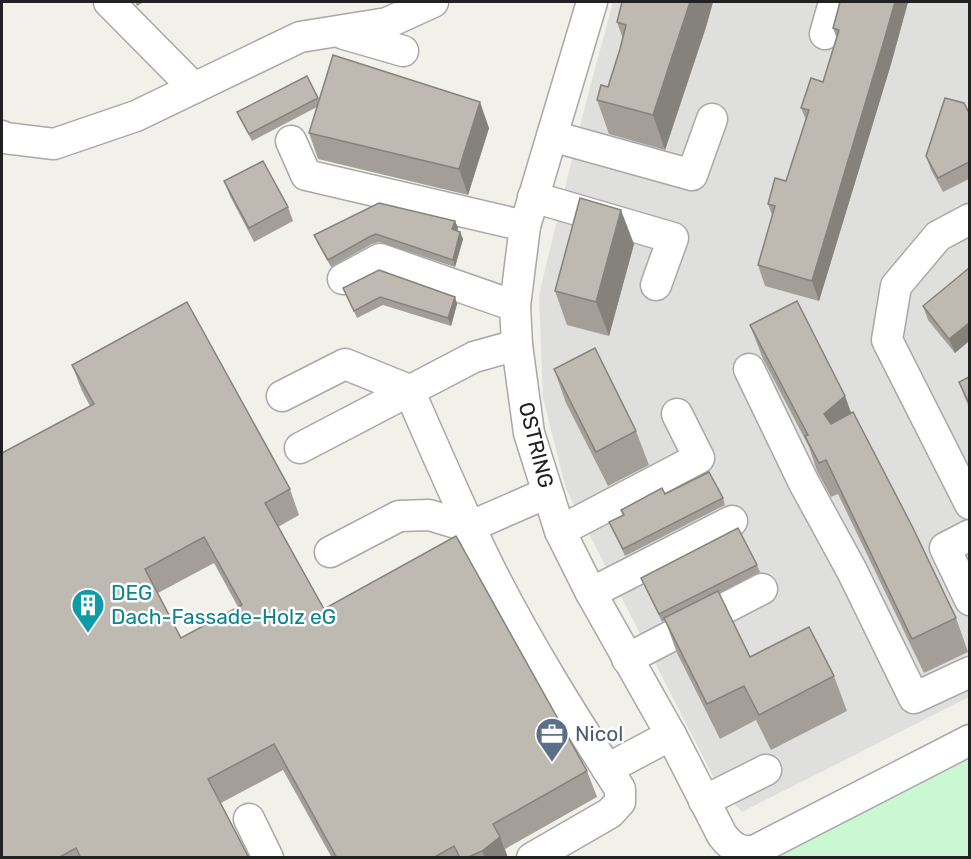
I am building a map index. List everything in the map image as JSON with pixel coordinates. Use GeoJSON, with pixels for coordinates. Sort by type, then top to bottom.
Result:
{"type":"FeatureCollection","features":[{"type":"Feature","properties":{"kind":"street"},"geometry":{"type":"LineString","coordinates":[[109,2],[194,88]]}},
{"type":"Feature","properties":{"kind":"street"},"geometry":{"type":"LineString","coordinates":[[2,136],[54,144],[135,116],[300,37],[387,23],[433,2]]}},
{"type":"Feature","properties":{"kind":"street","name":"OSTRING"},"geometry":{"type":"LineString","coordinates":[[592,2],[525,226],[515,306],[517,345],[529,433],[547,494],[561,531],[591,593],[670,735],[722,835],[735,854]]}},
{"type":"Feature","properties":{"kind":"street"},"geometry":{"type":"LineString","coordinates":[[825,34],[834,2]]}},
{"type":"Feature","properties":{"kind":"street"},"geometry":{"type":"LineString","coordinates":[[335,31],[403,51]]}},
{"type":"Feature","properties":{"kind":"street"},"geometry":{"type":"LineString","coordinates":[[552,136],[692,175],[712,119]]}},
{"type":"Feature","properties":{"kind":"street"},"geometry":{"type":"LineString","coordinates":[[291,141],[306,175],[525,226]]}},
{"type":"Feature","properties":{"kind":"street"},"geometry":{"type":"LineString","coordinates":[[533,197],[673,238],[656,285]]}},
{"type":"Feature","properties":{"kind":"street"},"geometry":{"type":"LineString","coordinates":[[969,219],[938,236],[896,286],[887,340],[969,504]]}},
{"type":"Feature","properties":{"kind":"street"},"geometry":{"type":"LineString","coordinates":[[343,279],[380,259],[515,306]]}},
{"type":"Feature","properties":{"kind":"street"},"geometry":{"type":"LineString","coordinates":[[300,448],[474,357],[517,345]]}},
{"type":"Feature","properties":{"kind":"street"},"geometry":{"type":"LineString","coordinates":[[282,396],[345,364],[409,390],[493,575],[552,681],[620,789],[620,802],[610,813],[532,858]]}},
{"type":"Feature","properties":{"kind":"street"},"geometry":{"type":"LineString","coordinates":[[749,369],[804,483],[852,571],[914,698],[969,672]]}},
{"type":"Feature","properties":{"kind":"street"},"geometry":{"type":"LineString","coordinates":[[561,531],[699,458],[677,414]]}},
{"type":"Feature","properties":{"kind":"street"},"geometry":{"type":"LineString","coordinates":[[330,552],[399,516],[429,515],[470,527],[547,494]]}},
{"type":"Feature","properties":{"kind":"street"},"geometry":{"type":"LineString","coordinates":[[591,593],[732,521]]}},
{"type":"Feature","properties":{"kind":"street"},"geometry":{"type":"LineString","coordinates":[[969,534],[945,548],[969,600]]}},
{"type":"Feature","properties":{"kind":"street"},"geometry":{"type":"LineString","coordinates":[[627,659],[762,589]]}},
{"type":"Feature","properties":{"kind":"street"},"geometry":{"type":"LineString","coordinates":[[607,769],[670,735]]}},
{"type":"Feature","properties":{"kind":"street"},"geometry":{"type":"LineString","coordinates":[[735,854],[756,850],[969,740]]}},
{"type":"Feature","properties":{"kind":"street"},"geometry":{"type":"LineString","coordinates":[[704,801],[766,770]]}},
{"type":"Feature","properties":{"kind":"street"},"geometry":{"type":"LineString","coordinates":[[249,819],[268,858]]}},
{"type":"Feature","properties":{"kind":"shaded area"},"geometry":{"type":"Polygon","coordinates":[[[613,2],[969,2],[969,697],[742,812],[717,784],[566,489],[543,398],[539,295],[613,2]]]}},
{"type":"Feature","properties":{"kind":"green space"},"geometry":{"type":"Polygon","coordinates":[[[969,759],[969,857],[776,857],[969,759]]]}},
{"type":"Feature","properties":{"kind":"building"},"geometry":{"type":"Polygon","coordinates":[[[622,2],[690,2],[653,115],[597,100],[601,85],[608,87],[620,49],[626,25],[617,22],[622,2]]]}},
{"type":"Feature","properties":{"kind":"building"},"geometry":{"type":"Polygon","coordinates":[[[840,2],[895,2],[812,281],[758,265],[775,206],[768,204],[775,178],[786,181],[809,110],[801,108],[811,78],[823,82],[839,30],[833,28],[840,2]]]}},
{"type":"Feature","properties":{"kind":"building"},"geometry":{"type":"Polygon","coordinates":[[[333,55],[480,102],[459,169],[309,133],[333,55]]]}},
{"type":"Feature","properties":{"kind":"building"},"geometry":{"type":"Polygon","coordinates":[[[307,76],[318,98],[249,134],[237,112],[307,76]]]}},
{"type":"Feature","properties":{"kind":"building"},"geometry":{"type":"Polygon","coordinates":[[[945,98],[964,103],[969,113],[969,162],[938,178],[926,156],[945,98]]]}},
{"type":"Feature","properties":{"kind":"building"},"geometry":{"type":"Polygon","coordinates":[[[263,161],[288,207],[249,228],[224,181],[263,161]]]}},
{"type":"Feature","properties":{"kind":"building"},"geometry":{"type":"Polygon","coordinates":[[[580,198],[621,210],[596,302],[555,291],[580,198]]]}},
{"type":"Feature","properties":{"kind":"building"},"geometry":{"type":"Polygon","coordinates":[[[379,203],[455,221],[452,229],[460,232],[453,260],[376,234],[328,260],[314,235],[379,203]]]}},
{"type":"Feature","properties":{"kind":"building"},"geometry":{"type":"Polygon","coordinates":[[[969,268],[969,323],[949,339],[923,306],[969,268]]]}},
{"type":"Feature","properties":{"kind":"building"},"geometry":{"type":"Polygon","coordinates":[[[379,270],[455,297],[448,318],[380,297],[354,311],[343,288],[379,270]]]}},
{"type":"Feature","properties":{"kind":"building"},"geometry":{"type":"Polygon","coordinates":[[[797,301],[845,396],[824,414],[831,424],[853,412],[956,618],[912,639],[826,460],[819,463],[805,436],[808,435],[750,325],[797,301]]]}},
{"type":"Feature","properties":{"kind":"building"},"geometry":{"type":"Polygon","coordinates":[[[187,302],[290,489],[265,503],[324,609],[456,536],[587,771],[493,824],[500,837],[482,851],[466,858],[460,858],[454,846],[433,858],[337,858],[274,744],[208,779],[249,858],[81,858],[76,848],[58,858],[2,858],[2,453],[94,404],[72,365],[187,302]],[[204,537],[145,569],[181,638],[242,605],[204,537]]]}},
{"type":"Feature","properties":{"kind":"building"},"geometry":{"type":"Polygon","coordinates":[[[595,348],[636,431],[596,452],[554,369],[595,348]]]}},
{"type":"Feature","properties":{"kind":"building"},"geometry":{"type":"Polygon","coordinates":[[[969,377],[969,403],[959,382],[969,377]]]}},
{"type":"Feature","properties":{"kind":"building"},"geometry":{"type":"Polygon","coordinates":[[[709,472],[723,498],[623,549],[609,522],[624,515],[621,510],[662,488],[665,494],[709,472]]]}},
{"type":"Feature","properties":{"kind":"building"},"geometry":{"type":"Polygon","coordinates":[[[738,528],[757,565],[659,614],[641,578],[738,528]]]}},
{"type":"Feature","properties":{"kind":"building"},"geometry":{"type":"Polygon","coordinates":[[[718,591],[750,657],[809,627],[834,676],[759,715],[744,686],[707,704],[664,618],[718,591]]]}},
{"type":"Feature","properties":{"kind":"place","name":"DEG Dach-Fassade-Holz eG"},"geometry":{"type":"Point","coordinates":[88,634]}},
{"type":"Feature","properties":{"kind":"place","name":"Nicol"},"geometry":{"type":"Point","coordinates":[552,763]}}]}
